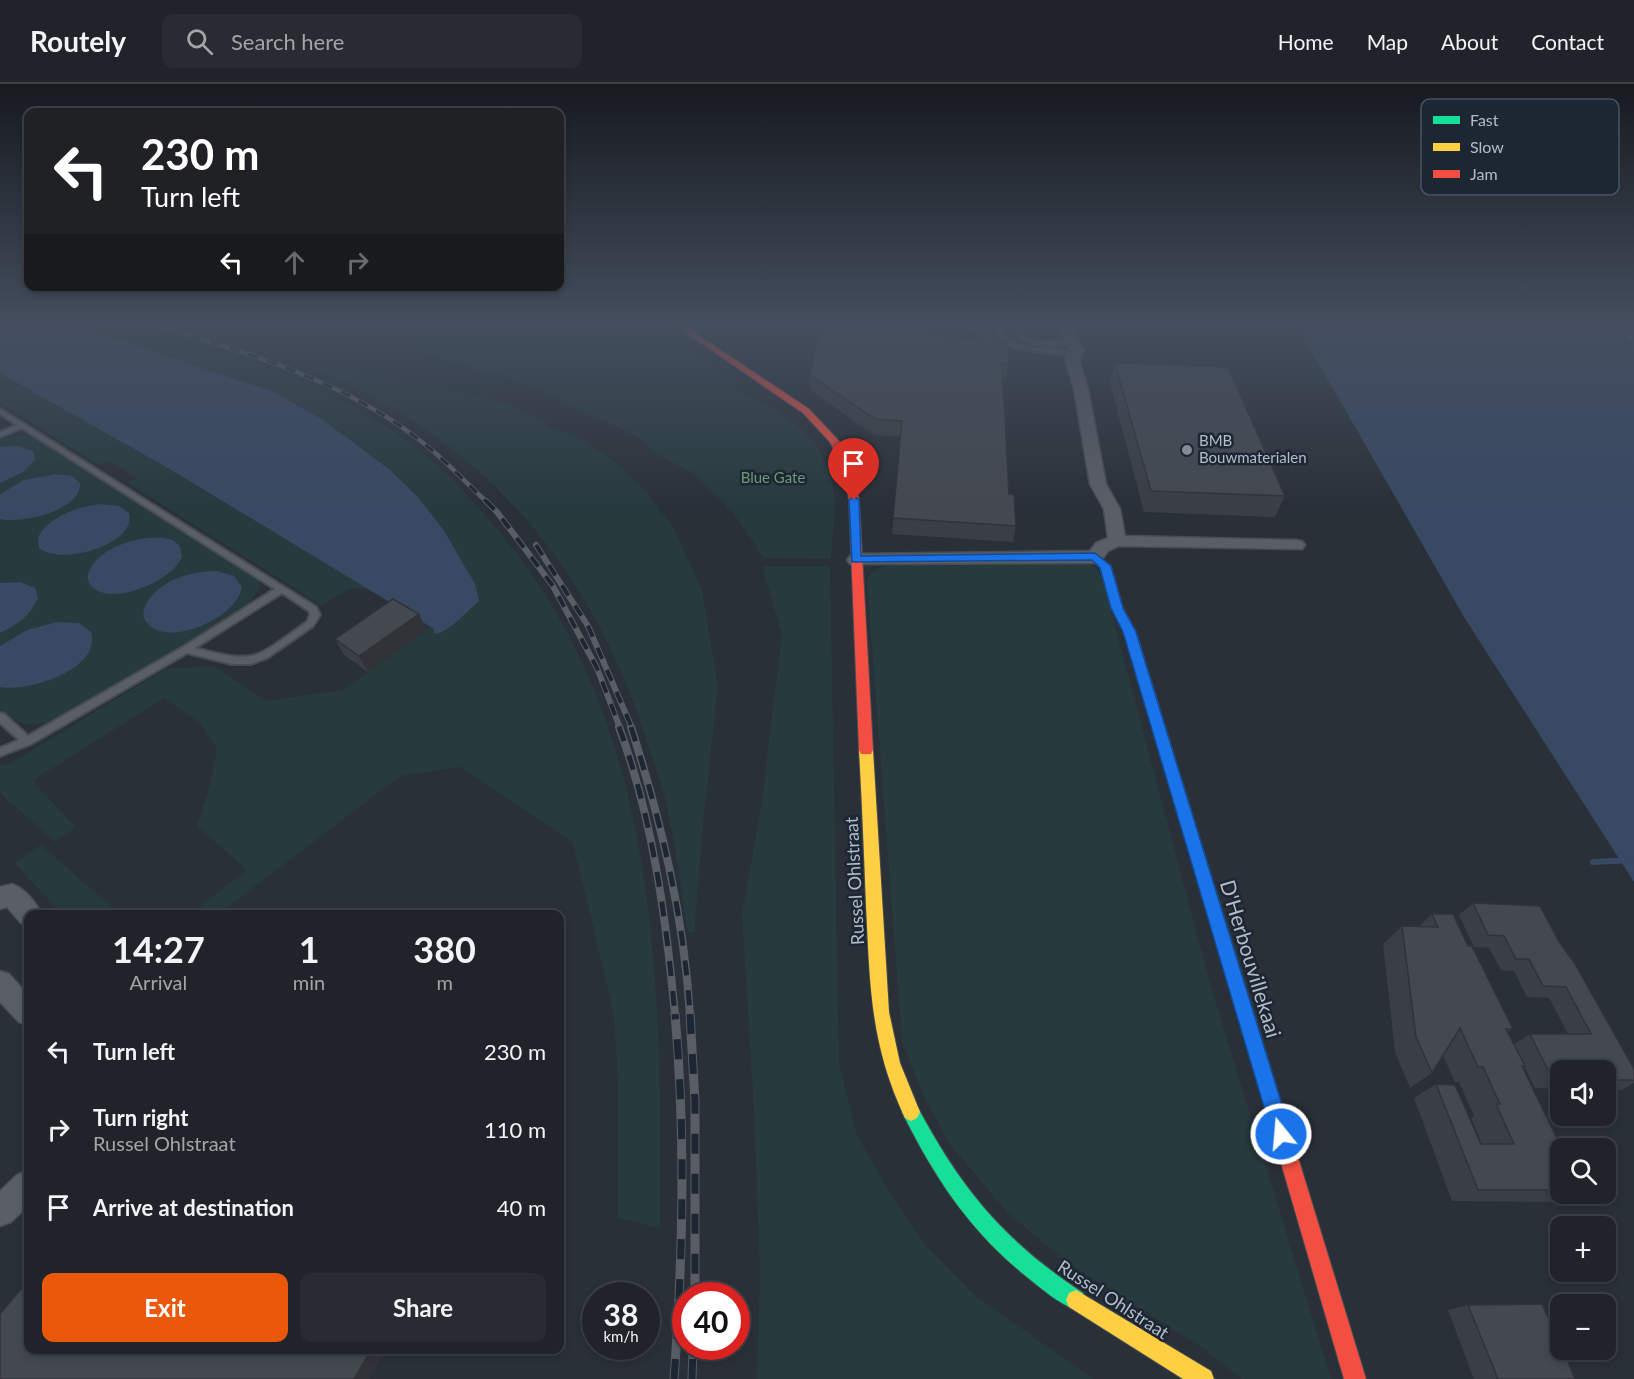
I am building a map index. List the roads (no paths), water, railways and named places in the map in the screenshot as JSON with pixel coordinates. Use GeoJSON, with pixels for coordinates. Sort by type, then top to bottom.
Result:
{"type":"FeatureCollection","features":[{"type":"Feature","properties":{"kind":"street","name":"Russel Ohlstraat"},"geometry":{"type":"LineString","coordinates":[[766,384],[806,411],[834,441],[848,470],[854,500],[877,969],[885,1040],[904,1100],[931,1151],[957,1191],[997,1236],[1057,1288],[1203,1379]]}},
{"type":"Feature","properties":{"kind":"street"},"geometry":{"type":"LineString","coordinates":[[1081,384],[1098,484],[1112,509],[1117,541]]}},
{"type":"Feature","properties":{"kind":"street"},"geometry":{"type":"LineString","coordinates":[[856,560],[1095,556],[1102,546],[1117,541],[1296,545]]}},
{"type":"Feature","properties":{"kind":"street","name":"D'Herbouvillekaai"},"geometry":{"type":"LineString","coordinates":[[1095,556],[1105,566],[1117,608],[1130,632],[1355,1379]]}},
{"type":"Feature","properties":{"kind":"street"},"geometry":{"type":"LineString","coordinates":[[0,898],[12,895],[26,910]]}},
{"type":"Feature","properties":{"kind":"street"},"geometry":{"type":"LineString","coordinates":[[0,983],[24,1009]]}},
{"type":"Feature","properties":{"kind":"street"},"geometry":{"type":"LineString","coordinates":[[0,1211],[24,1190]]}},
{"type":"Feature","properties":{"kind":"lane"},"geometry":{"type":"LineString","coordinates":[[0,411],[313,609],[315,615],[310,624],[264,656],[251,660],[232,660],[186,649]]}},
{"type":"Feature","properties":{"kind":"lane"},"geometry":{"type":"LineString","coordinates":[[0,435],[23,425]]}},
{"type":"Feature","properties":{"kind":"lane"},"geometry":{"type":"LineString","coordinates":[[0,752],[27,741],[186,649],[282,589]]}},
{"type":"Feature","properties":{"kind":"lane"},"geometry":{"type":"LineString","coordinates":[[0,717],[27,741]]}},
{"type":"Feature","properties":{"kind":"water"},"geometry":{"type":"Polygon","coordinates":[[[20,384],[252,384],[274,392],[323,420],[390,470],[418,497],[443,529],[475,584],[479,601],[452,625],[434,634],[434,629],[173,471],[20,384]]]}},
{"type":"Feature","properties":{"kind":"water"},"geometry":{"type":"Polygon","coordinates":[[[1331,384],[1634,384],[1634,882],[1464,617],[1331,384]]]}},
{"type":"Feature","properties":{"kind":"water"},"geometry":{"type":"Polygon","coordinates":[[[18,446],[33,451],[35,460],[23,472],[0,483],[0,447],[18,446]]]}},
{"type":"Feature","properties":{"kind":"water"},"geometry":{"type":"Polygon","coordinates":[[[56,474],[72,476],[80,483],[78,493],[71,501],[61,508],[35,517],[0,519],[0,494],[24,480],[56,474]]]}},
{"type":"Feature","properties":{"kind":"water"},"geometry":{"type":"Polygon","coordinates":[[[100,504],[119,506],[129,513],[128,524],[110,543],[95,549],[63,555],[39,548],[38,537],[50,523],[73,510],[100,504]]]}},
{"type":"Feature","properties":{"kind":"water"},"geometry":{"type":"Polygon","coordinates":[[[164,538],[173,540],[180,546],[182,557],[176,566],[155,582],[127,593],[113,594],[101,592],[91,586],[88,578],[89,571],[96,561],[113,548],[133,541],[164,538]]]}},
{"type":"Feature","properties":{"kind":"water"},"geometry":{"type":"Polygon","coordinates":[[[216,571],[234,576],[242,587],[238,598],[229,609],[202,626],[186,631],[171,633],[158,631],[146,622],[145,607],[150,598],[165,584],[196,573],[216,571]]]}},
{"type":"Feature","properties":{"kind":"water"},"geometry":{"type":"Polygon","coordinates":[[[20,582],[35,588],[38,598],[32,610],[23,619],[0,633],[0,583],[20,582]]]}},
{"type":"Feature","properties":{"kind":"water"},"geometry":{"type":"Polygon","coordinates":[[[57,622],[79,623],[91,632],[91,645],[85,657],[60,676],[44,682],[12,688],[0,687],[0,646],[27,630],[57,622]]]}},
{"type":"Feature","properties":{"kind":"waterway"},"geometry":{"type":"LineString","coordinates":[[1593,862],[1634,860]]}},
{"type":"Feature","properties":{"kind":"railway"},"geometry":{"type":"LineString","coordinates":[[325,384],[397,424],[427,446],[487,502]]}},
{"type":"Feature","properties":{"kind":"railway"},"geometry":{"type":"LineString","coordinates":[[487,502],[553,586],[597,668],[620,728]]}},
{"type":"Feature","properties":{"kind":"railway"},"geometry":{"type":"LineString","coordinates":[[536,545],[588,626],[632,728]]}},
{"type":"Feature","properties":{"kind":"railway"},"geometry":{"type":"LineString","coordinates":[[619,727],[641,797],[649,833],[662,906],[675,1015]]}},
{"type":"Feature","properties":{"kind":"railway"},"geometry":{"type":"LineString","coordinates":[[631,727],[670,869],[682,941],[690,1015]]}},
{"type":"Feature","properties":{"kind":"railway"},"geometry":{"type":"LineString","coordinates":[[674,1379],[680,1288],[682,1196],[681,1105],[675,1014]]}},
{"type":"Feature","properties":{"kind":"railway"},"geometry":{"type":"LineString","coordinates":[[690,1014],[695,1102],[695,1282]]}},
{"type":"Feature","properties":{"kind":"railway"},"geometry":{"type":"LineString","coordinates":[[692,1379],[693,1360]]}},
{"type":"Feature","properties":{"kind":"place","name":"BMB Bouwmaterialen"},"geometry":{"type":"Point","coordinates":[1187,450]}},
{"type":"Feature","properties":{"kind":"park label","name":"Blue Gate"},"geometry":{"type":"Point","coordinates":[773,478]}}]}
